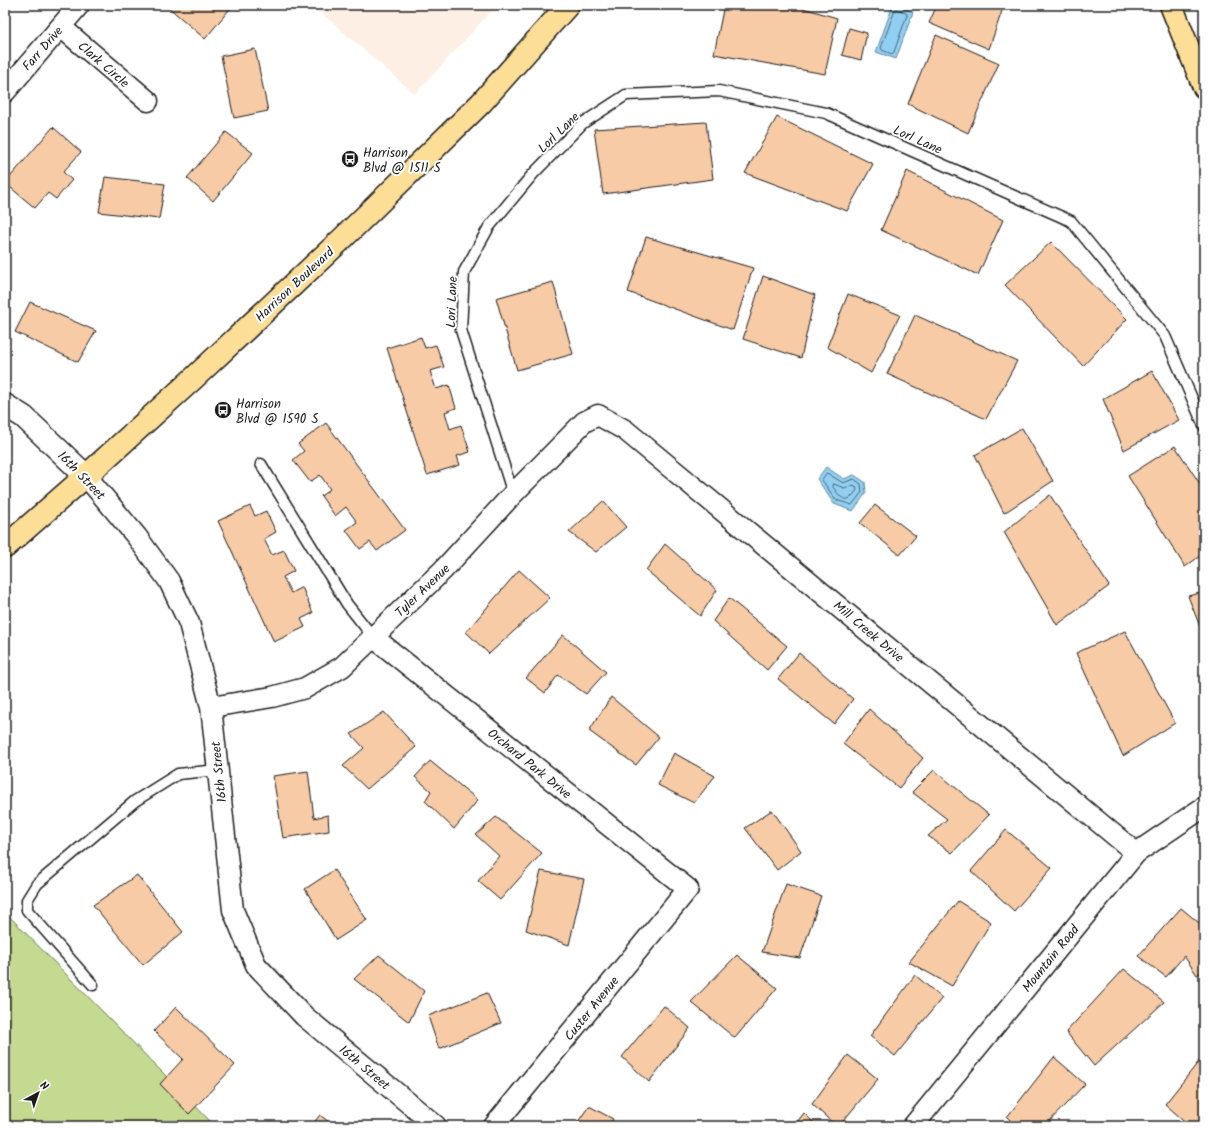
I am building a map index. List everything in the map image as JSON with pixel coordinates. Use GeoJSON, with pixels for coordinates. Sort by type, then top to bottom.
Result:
{"type":"FeatureCollection","features":[{"type":"Feature","properties":{"kind":"main road","name":"Harrison Boulevard"},"geometry":{"type":"LineString","coordinates":[[5,547],[195,377],[343,238],[481,102],[568,5]]}},
{"type":"Feature","properties":{"kind":"main road"},"geometry":{"type":"LineString","coordinates":[[1171,5],[1204,87]]}},
{"type":"Feature","properties":{"kind":"street","name":"Farr Drive"},"geometry":{"type":"LineString","coordinates":[[5,92],[79,5]]}},
{"type":"Feature","properties":{"kind":"street","name":"Clark Circle"},"geometry":{"type":"LineString","coordinates":[[61,27],[148,101]]}},
{"type":"Feature","properties":{"kind":"street","name":"16th Street"},"geometry":{"type":"LineString","coordinates":[[5,404],[24,417],[86,476],[137,537],[168,581],[189,623],[211,707],[233,910],[256,965],[304,1016],[436,1126]]}},
{"type":"Feature","properties":{"kind":"street","name":"Tyler Avenue"},"geometry":{"type":"LineString","coordinates":[[211,707],[272,697],[305,688],[342,667],[442,570],[513,494],[584,422],[598,415]]}},
{"type":"Feature","properties":{"kind":"street","name":"Mill Creek Drive"},"geometry":{"type":"LineString","coordinates":[[598,415],[625,430],[1136,853]]}},
{"type":"Feature","properties":{"kind":"street","name":"Orchard Park Drive"},"geometry":{"type":"LineString","coordinates":[[373,637],[688,889]]}},
{"type":"Feature","properties":{"kind":"street","name":"Mountain Road"},"geometry":{"type":"LineString","coordinates":[[913,1126],[1136,853],[1204,807]]}},
{"type":"Feature","properties":{"kind":"street","name":"Custer Avenue"},"geometry":{"type":"LineString","coordinates":[[494,1126],[688,889]]}},
{"type":"Feature","properties":{"kind":"lane","name":"Lorl Lane"},"geometry":{"type":"LineString","coordinates":[[534,174],[583,123],[626,95],[719,91],[826,113],[1071,221],[1165,336],[1204,426]]}},
{"type":"Feature","properties":{"kind":"lane","name":"Lori Lane"},"geometry":{"type":"LineString","coordinates":[[513,494],[460,330],[464,272],[489,227],[534,174]]}},
{"type":"Feature","properties":{"kind":"lane"},"geometry":{"type":"LineString","coordinates":[[261,464],[347,604],[373,637]]}},
{"type":"Feature","properties":{"kind":"lane"},"geometry":{"type":"LineString","coordinates":[[93,985],[27,910],[27,900],[37,884],[135,801],[178,774],[218,770]]}},
{"type":"Feature","properties":{"kind":"shaded area"},"geometry":{"type":"Polygon","coordinates":[[[312,5],[497,5],[415,94],[312,5]]]}},
{"type":"Feature","properties":{"kind":"green space"},"geometry":{"type":"Polygon","coordinates":[[[5,912],[215,1126],[5,1126],[5,912]]]}},
{"type":"Feature","properties":{"kind":"water"},"geometry":{"type":"Polygon","coordinates":[[[893,5],[897,5],[913,12],[896,59],[876,52],[893,5]]]}},
{"type":"Feature","properties":{"kind":"water"},"geometry":{"type":"Polygon","coordinates":[[[826,467],[844,479],[854,475],[865,482],[866,493],[853,511],[834,504],[817,479],[826,467]]]}},
{"type":"Feature","properties":{"kind":"building"},"geometry":{"type":"Polygon","coordinates":[[[166,5],[233,5],[205,39],[166,5]]]}},
{"type":"Feature","properties":{"kind":"building"},"geometry":{"type":"Polygon","coordinates":[[[724,5],[793,5],[837,18],[825,74],[714,54],[724,5]]]}},
{"type":"Feature","properties":{"kind":"building"},"geometry":{"type":"Polygon","coordinates":[[[937,5],[1004,5],[989,49],[929,23],[937,5]]]}},
{"type":"Feature","properties":{"kind":"building"},"geometry":{"type":"Polygon","coordinates":[[[849,28],[867,33],[861,60],[842,55],[849,28]]]}},
{"type":"Feature","properties":{"kind":"building"},"geometry":{"type":"Polygon","coordinates":[[[936,35],[999,63],[968,133],[908,104],[936,35]]]}},
{"type":"Feature","properties":{"kind":"building"},"geometry":{"type":"Polygon","coordinates":[[[255,49],[268,111],[234,118],[221,56],[255,49]]]}},
{"type":"Feature","properties":{"kind":"building"},"geometry":{"type":"Polygon","coordinates":[[[777,117],[873,164],[847,211],[745,173],[777,117]]]}},
{"type":"Feature","properties":{"kind":"building"},"geometry":{"type":"Polygon","coordinates":[[[706,122],[713,179],[603,194],[594,129],[706,122]]]}},
{"type":"Feature","properties":{"kind":"building"},"geometry":{"type":"Polygon","coordinates":[[[53,127],[81,152],[63,172],[72,180],[56,199],[48,193],[35,208],[5,183],[53,127]]]}},
{"type":"Feature","properties":{"kind":"building"},"geometry":{"type":"Polygon","coordinates":[[[226,132],[253,153],[213,201],[187,178],[226,132]]]}},
{"type":"Feature","properties":{"kind":"building"},"geometry":{"type":"Polygon","coordinates":[[[907,171],[1003,220],[978,275],[881,230],[907,171]]]}},
{"type":"Feature","properties":{"kind":"building"},"geometry":{"type":"Polygon","coordinates":[[[105,177],[165,184],[159,219],[99,212],[105,177]]]}},
{"type":"Feature","properties":{"kind":"building"},"geometry":{"type":"Polygon","coordinates":[[[646,237],[753,268],[733,330],[628,292],[646,237]]]}},
{"type":"Feature","properties":{"kind":"building"},"geometry":{"type":"Polygon","coordinates":[[[1051,242],[1127,319],[1083,366],[1005,285],[1051,242]]]}},
{"type":"Feature","properties":{"kind":"building"},"geometry":{"type":"Polygon","coordinates":[[[763,276],[815,295],[801,358],[743,339],[763,276]]]}},
{"type":"Feature","properties":{"kind":"building"},"geometry":{"type":"Polygon","coordinates":[[[553,282],[573,354],[517,370],[496,298],[553,282]]]}},
{"type":"Feature","properties":{"kind":"building"},"geometry":{"type":"Polygon","coordinates":[[[848,294],[900,315],[871,373],[827,347],[848,294]]]}},
{"type":"Feature","properties":{"kind":"building"},"geometry":{"type":"Polygon","coordinates":[[[30,302],[96,331],[78,362],[15,332],[30,302]]]}},
{"type":"Feature","properties":{"kind":"building"},"geometry":{"type":"Polygon","coordinates":[[[915,315],[1017,361],[986,419],[887,374],[915,315]]]}},
{"type":"Feature","properties":{"kind":"building"},"geometry":{"type":"Polygon","coordinates":[[[421,337],[425,348],[436,345],[444,367],[430,371],[436,389],[449,385],[456,408],[445,412],[450,429],[461,425],[470,452],[457,456],[460,465],[427,475],[387,348],[421,337]]]}},
{"type":"Feature","properties":{"kind":"building"},"geometry":{"type":"Polygon","coordinates":[[[1152,371],[1179,420],[1124,450],[1103,399],[1152,371]]]}},
{"type":"Feature","properties":{"kind":"building"},"geometry":{"type":"Polygon","coordinates":[[[326,423],[405,530],[377,551],[370,542],[360,549],[346,530],[357,522],[346,507],[335,516],[321,496],[330,489],[320,475],[310,482],[293,460],[304,451],[298,444],[326,423]]]}},
{"type":"Feature","properties":{"kind":"building"},"geometry":{"type":"Polygon","coordinates":[[[1022,428],[1053,481],[1004,513],[975,455],[1022,428]]]}},
{"type":"Feature","properties":{"kind":"building"},"geometry":{"type":"Polygon","coordinates":[[[1175,446],[1204,490],[1204,553],[1185,567],[1128,476],[1175,446]]]}},
{"type":"Feature","properties":{"kind":"building"},"geometry":{"type":"Polygon","coordinates":[[[1050,495],[1109,586],[1057,625],[1004,532],[1050,495]]]}},
{"type":"Feature","properties":{"kind":"building"},"geometry":{"type":"Polygon","coordinates":[[[603,501],[626,527],[596,552],[569,532],[603,501]]]}},
{"type":"Feature","properties":{"kind":"building"},"geometry":{"type":"Polygon","coordinates":[[[875,505],[916,536],[900,555],[860,523],[875,505]]]}},
{"type":"Feature","properties":{"kind":"building"},"geometry":{"type":"Polygon","coordinates":[[[250,506],[255,516],[266,511],[276,532],[264,539],[272,555],[284,550],[294,571],[283,577],[291,593],[302,587],[313,613],[301,619],[305,627],[274,642],[218,521],[250,506]]]}},
{"type":"Feature","properties":{"kind":"building"},"geometry":{"type":"Polygon","coordinates":[[[665,544],[717,590],[700,616],[646,570],[665,544]]]}},
{"type":"Feature","properties":{"kind":"building"},"geometry":{"type":"Polygon","coordinates":[[[519,570],[550,598],[489,654],[466,632],[519,570]]]}},
{"type":"Feature","properties":{"kind":"building"},"geometry":{"type":"Polygon","coordinates":[[[1204,592],[1204,637],[1188,596],[1204,592]]]}},
{"type":"Feature","properties":{"kind":"building"},"geometry":{"type":"Polygon","coordinates":[[[729,598],[787,646],[767,670],[713,621],[729,598]]]}},
{"type":"Feature","properties":{"kind":"building"},"geometry":{"type":"Polygon","coordinates":[[[1125,631],[1175,723],[1123,756],[1076,653],[1125,631]]]}},
{"type":"Feature","properties":{"kind":"building"},"geometry":{"type":"Polygon","coordinates":[[[563,635],[606,672],[586,694],[558,675],[545,693],[526,678],[563,635]]]}},
{"type":"Feature","properties":{"kind":"building"},"geometry":{"type":"Polygon","coordinates":[[[799,653],[853,699],[834,724],[778,679],[799,653]]]}},
{"type":"Feature","properties":{"kind":"building"},"geometry":{"type":"Polygon","coordinates":[[[611,697],[659,737],[636,765],[589,731],[611,697]]]}},
{"type":"Feature","properties":{"kind":"building"},"geometry":{"type":"Polygon","coordinates":[[[869,709],[923,758],[899,788],[843,744],[869,709]]]}},
{"type":"Feature","properties":{"kind":"building"},"geometry":{"type":"Polygon","coordinates":[[[384,712],[416,747],[367,789],[343,766],[364,748],[351,734],[384,712]]]}},
{"type":"Feature","properties":{"kind":"building"},"geometry":{"type":"Polygon","coordinates":[[[674,753],[715,776],[694,803],[658,785],[674,753]]]}},
{"type":"Feature","properties":{"kind":"building"},"geometry":{"type":"Polygon","coordinates":[[[430,761],[478,800],[454,829],[425,801],[431,791],[415,777],[430,761]]]}},
{"type":"Feature","properties":{"kind":"building"},"geometry":{"type":"Polygon","coordinates":[[[934,770],[989,815],[952,853],[928,836],[947,819],[912,792],[934,770]]]}},
{"type":"Feature","properties":{"kind":"building"},"geometry":{"type":"Polygon","coordinates":[[[308,771],[314,818],[328,815],[329,831],[283,838],[273,776],[308,771]]]}},
{"type":"Feature","properties":{"kind":"building"},"geometry":{"type":"Polygon","coordinates":[[[772,810],[801,851],[777,870],[745,828],[772,810]]]}},
{"type":"Feature","properties":{"kind":"building"},"geometry":{"type":"Polygon","coordinates":[[[496,817],[542,853],[500,900],[478,881],[499,856],[476,835],[496,817]]]}},
{"type":"Feature","properties":{"kind":"building"},"geometry":{"type":"Polygon","coordinates":[[[1006,830],[1052,868],[1014,911],[971,871],[1006,830]]]}},
{"type":"Feature","properties":{"kind":"building"},"geometry":{"type":"Polygon","coordinates":[[[334,870],[367,920],[336,940],[305,889],[334,870]]]}},
{"type":"Feature","properties":{"kind":"building"},"geometry":{"type":"Polygon","coordinates":[[[541,871],[584,879],[569,945],[526,930],[541,871]]]}},
{"type":"Feature","properties":{"kind":"building"},"geometry":{"type":"Polygon","coordinates":[[[137,875],[183,932],[143,965],[93,905],[137,875]]]}},
{"type":"Feature","properties":{"kind":"building"},"geometry":{"type":"Polygon","coordinates":[[[786,884],[821,896],[800,958],[762,952],[786,884]]]}},
{"type":"Feature","properties":{"kind":"building"},"geometry":{"type":"Polygon","coordinates":[[[958,901],[991,922],[952,986],[909,962],[958,901]]]}},
{"type":"Feature","properties":{"kind":"building"},"geometry":{"type":"Polygon","coordinates":[[[1181,908],[1204,927],[1204,970],[1197,975],[1184,956],[1166,977],[1138,956],[1181,908]]]}},
{"type":"Feature","properties":{"kind":"building"},"geometry":{"type":"Polygon","coordinates":[[[379,955],[424,991],[409,1022],[354,979],[379,955]]]}},
{"type":"Feature","properties":{"kind":"building"},"geometry":{"type":"Polygon","coordinates":[[[737,955],[777,988],[735,1038],[691,1002],[737,955]]]}},
{"type":"Feature","properties":{"kind":"building"},"geometry":{"type":"Polygon","coordinates":[[[1124,969],[1164,1002],[1094,1066],[1066,1032],[1124,969]]]}},
{"type":"Feature","properties":{"kind":"building"},"geometry":{"type":"Polygon","coordinates":[[[915,975],[942,998],[895,1056],[870,1036],[915,975]]]}},
{"type":"Feature","properties":{"kind":"building"},"geometry":{"type":"Polygon","coordinates":[[[487,993],[501,1023],[439,1049],[428,1016],[487,993]]]}},
{"type":"Feature","properties":{"kind":"building"},"geometry":{"type":"Polygon","coordinates":[[[664,1006],[690,1028],[649,1082],[622,1057],[664,1006]]]}},
{"type":"Feature","properties":{"kind":"building"},"geometry":{"type":"Polygon","coordinates":[[[176,1007],[235,1065],[189,1114],[160,1084],[183,1059],[154,1031],[176,1007]]]}},
{"type":"Feature","properties":{"kind":"building"},"geometry":{"type":"Polygon","coordinates":[[[848,1055],[878,1079],[839,1126],[836,1126],[812,1104],[848,1055]]]}},
{"type":"Feature","properties":{"kind":"building"},"geometry":{"type":"Polygon","coordinates":[[[1054,1057],[1085,1084],[1045,1126],[1016,1126],[1007,1117],[1054,1057]]]}},
{"type":"Feature","properties":{"kind":"building"},"geometry":{"type":"Polygon","coordinates":[[[1200,1060],[1204,1064],[1204,1126],[1190,1126],[1165,1104],[1200,1060]]]}},
{"type":"Feature","properties":{"kind":"building"},"geometry":{"type":"Polygon","coordinates":[[[589,1106],[613,1119],[609,1126],[575,1126],[589,1106]]]}},
{"type":"Feature","properties":{"kind":"building"},"geometry":{"type":"Polygon","coordinates":[[[804,1113],[817,1126],[794,1126],[804,1113]]]}},
{"type":"Feature","properties":{"kind":"building"},"geometry":{"type":"Polygon","coordinates":[[[320,1115],[334,1126],[311,1126],[320,1115]]]}},
{"type":"Feature","properties":{"kind":"place","name":"Harrison Blvd @ 1511 S"},"geometry":{"type":"Point","coordinates":[350,159]}},
{"type":"Feature","properties":{"kind":"place","name":"Harrison Blvd @ 1590 S"},"geometry":{"type":"Point","coordinates":[223,410]}}]}
